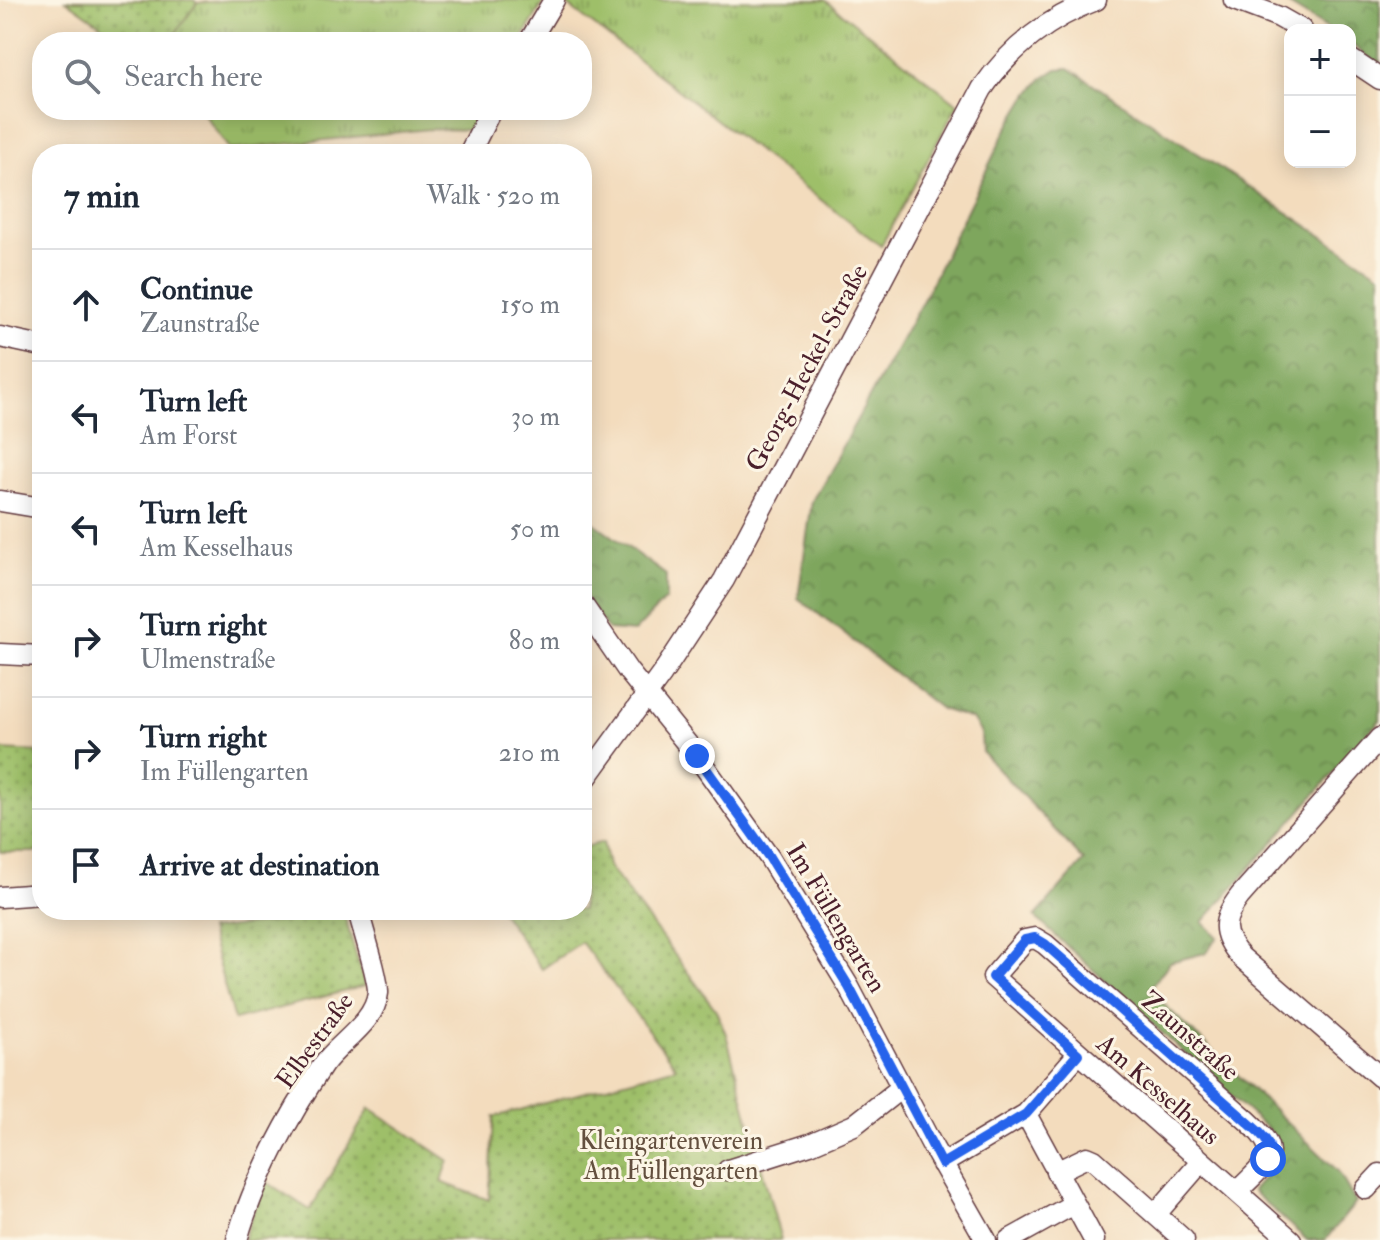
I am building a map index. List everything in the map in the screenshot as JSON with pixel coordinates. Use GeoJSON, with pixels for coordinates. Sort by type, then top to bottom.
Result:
{"type":"FeatureCollection","features":[{"type":"Feature","properties":{"kind":"street"},"geometry":{"type":"LineString","coordinates":[[535,32],[554,0]]}},
{"type":"Feature","properties":{"kind":"street","name":"Georg-Heckel-Straße"},"geometry":{"type":"LineString","coordinates":[[592,770],[724,580],[982,89],[1006,57],[1039,30],[1096,0]]}},
{"type":"Feature","properties":{"kind":"street"},"geometry":{"type":"LineString","coordinates":[[1234,0],[1291,24]]}},
{"type":"Feature","properties":{"kind":"street"},"geometry":{"type":"LineString","coordinates":[[1356,63],[1380,79]]}},
{"type":"Feature","properties":{"kind":"street"},"geometry":{"type":"LineString","coordinates":[[474,144],[486,120]]}},
{"type":"Feature","properties":{"kind":"street"},"geometry":{"type":"LineString","coordinates":[[0,337],[32,344]]}},
{"type":"Feature","properties":{"kind":"street"},"geometry":{"type":"LineString","coordinates":[[0,501],[32,506]]}},
{"type":"Feature","properties":{"kind":"street","name":"Im Füllengarten"},"geometry":{"type":"LineString","coordinates":[[592,619],[769,857],[849,987],[942,1164],[986,1240]]}},
{"type":"Feature","properties":{"kind":"street"},"geometry":{"type":"LineString","coordinates":[[0,654],[32,656]]}},
{"type":"Feature","properties":{"kind":"street"},"geometry":{"type":"LineString","coordinates":[[1376,1065],[1241,957],[1230,945],[1225,925],[1227,914],[1240,896],[1380,738]]}},
{"type":"Feature","properties":{"kind":"street"},"geometry":{"type":"LineString","coordinates":[[0,897],[32,895]]}},
{"type":"Feature","properties":{"kind":"street","name":"Elbestraße"},"geometry":{"type":"LineString","coordinates":[[237,1240],[274,1151],[325,1063],[373,1009],[378,991],[360,920]]}},
{"type":"Feature","properties":{"kind":"street","name":"Zaunstraße"},"geometry":{"type":"LineString","coordinates":[[993,977],[1025,940],[1035,938],[1248,1121],[1269,1142],[1271,1151],[1268,1159],[1237,1192]]}},
{"type":"Feature","properties":{"kind":"street","name":"Am Kesselhaus"},"geometry":{"type":"LineString","coordinates":[[993,977],[1291,1240]]}},
{"type":"Feature","properties":{"kind":"street"},"geometry":{"type":"LineString","coordinates":[[942,1164],[1026,1114],[1078,1054]]}},
{"type":"Feature","properties":{"kind":"street"},"geometry":{"type":"LineString","coordinates":[[728,1170],[810,1144],[854,1125],[901,1088]]}},
{"type":"Feature","properties":{"kind":"street"},"geometry":{"type":"LineString","coordinates":[[1026,1114],[1094,1240]]}},
{"type":"Feature","properties":{"kind":"street"},"geometry":{"type":"LineString","coordinates":[[1056,1172],[1087,1157],[1094,1160],[1184,1240]]}},
{"type":"Feature","properties":{"kind":"street"},"geometry":{"type":"LineString","coordinates":[[1156,1214],[1201,1162]]}},
{"type":"Feature","properties":{"kind":"street"},"geometry":{"type":"LineString","coordinates":[[1009,1240],[1074,1204]]}},
{"type":"Feature","properties":{"kind":"green space"},"geometry":{"type":"Polygon","coordinates":[[[66,0],[194,0],[197,3],[176,32],[111,32],[66,0]]]}},
{"type":"Feature","properties":{"kind":"green space"},"geometry":{"type":"Polygon","coordinates":[[[230,0],[545,0],[526,32],[176,32],[197,3],[230,0]]]}},
{"type":"Feature","properties":{"kind":"green space"},"geometry":{"type":"Polygon","coordinates":[[[825,0],[958,104],[881,246],[562,1],[825,0]]]}},
{"type":"Feature","properties":{"kind":"green space"},"geometry":{"type":"Polygon","coordinates":[[[1281,0],[1380,0],[1380,66],[1356,48],[1356,24],[1320,24],[1281,0]]]}},
{"type":"Feature","properties":{"kind":"green space"},"geometry":{"type":"Polygon","coordinates":[[[1069,68],[1380,274],[1380,720],[1203,922],[1218,937],[1205,953],[1170,962],[1149,990],[1338,1171],[1356,1203],[1325,1240],[1307,1240],[1252,1191],[1280,1159],[1273,1134],[1035,917],[1084,861],[982,752],[981,733],[972,719],[941,709],[798,598],[812,501],[922,302],[1004,134],[1042,79],[1057,69],[1069,68]]]}},
{"type":"Feature","properties":{"kind":"green space"},"geometry":{"type":"Polygon","coordinates":[[[208,120],[478,120],[473,130],[429,129],[287,144],[226,144],[208,120]]]}},
{"type":"Feature","properties":{"kind":"green space"},"geometry":{"type":"Polygon","coordinates":[[[592,521],[666,575],[666,599],[634,632],[608,630],[592,607],[592,521]]]}},
{"type":"Feature","properties":{"kind":"green space"},"geometry":{"type":"Polygon","coordinates":[[[0,750],[32,752],[32,852],[0,852],[0,750]]]}},
{"type":"Feature","properties":{"kind":"green space","name":"Kleingartenverein Am Füllengarten"},"geometry":{"type":"Polygon","coordinates":[[[603,842],[608,866],[716,1010],[726,1034],[781,1240],[243,1240],[265,1181],[310,1210],[370,1108],[449,1161],[441,1182],[489,1200],[494,1117],[676,1067],[581,942],[542,969],[507,920],[592,920],[592,845],[603,842]]]}},
{"type":"Feature","properties":{"kind":"green space"},"geometry":{"type":"Polygon","coordinates":[[[293,920],[346,920],[365,986],[234,1020],[209,930],[293,920]]]}},
{"type":"Feature","properties":{"kind":"route"},"geometry":{"type":"LineString","coordinates":[[697,756],[769,857],[849,987],[942,1164],[1026,1114],[1078,1054],[993,977],[1025,940],[1035,938],[1260,1133],[1269,1142],[1271,1151],[1268,1159]]}}]}
